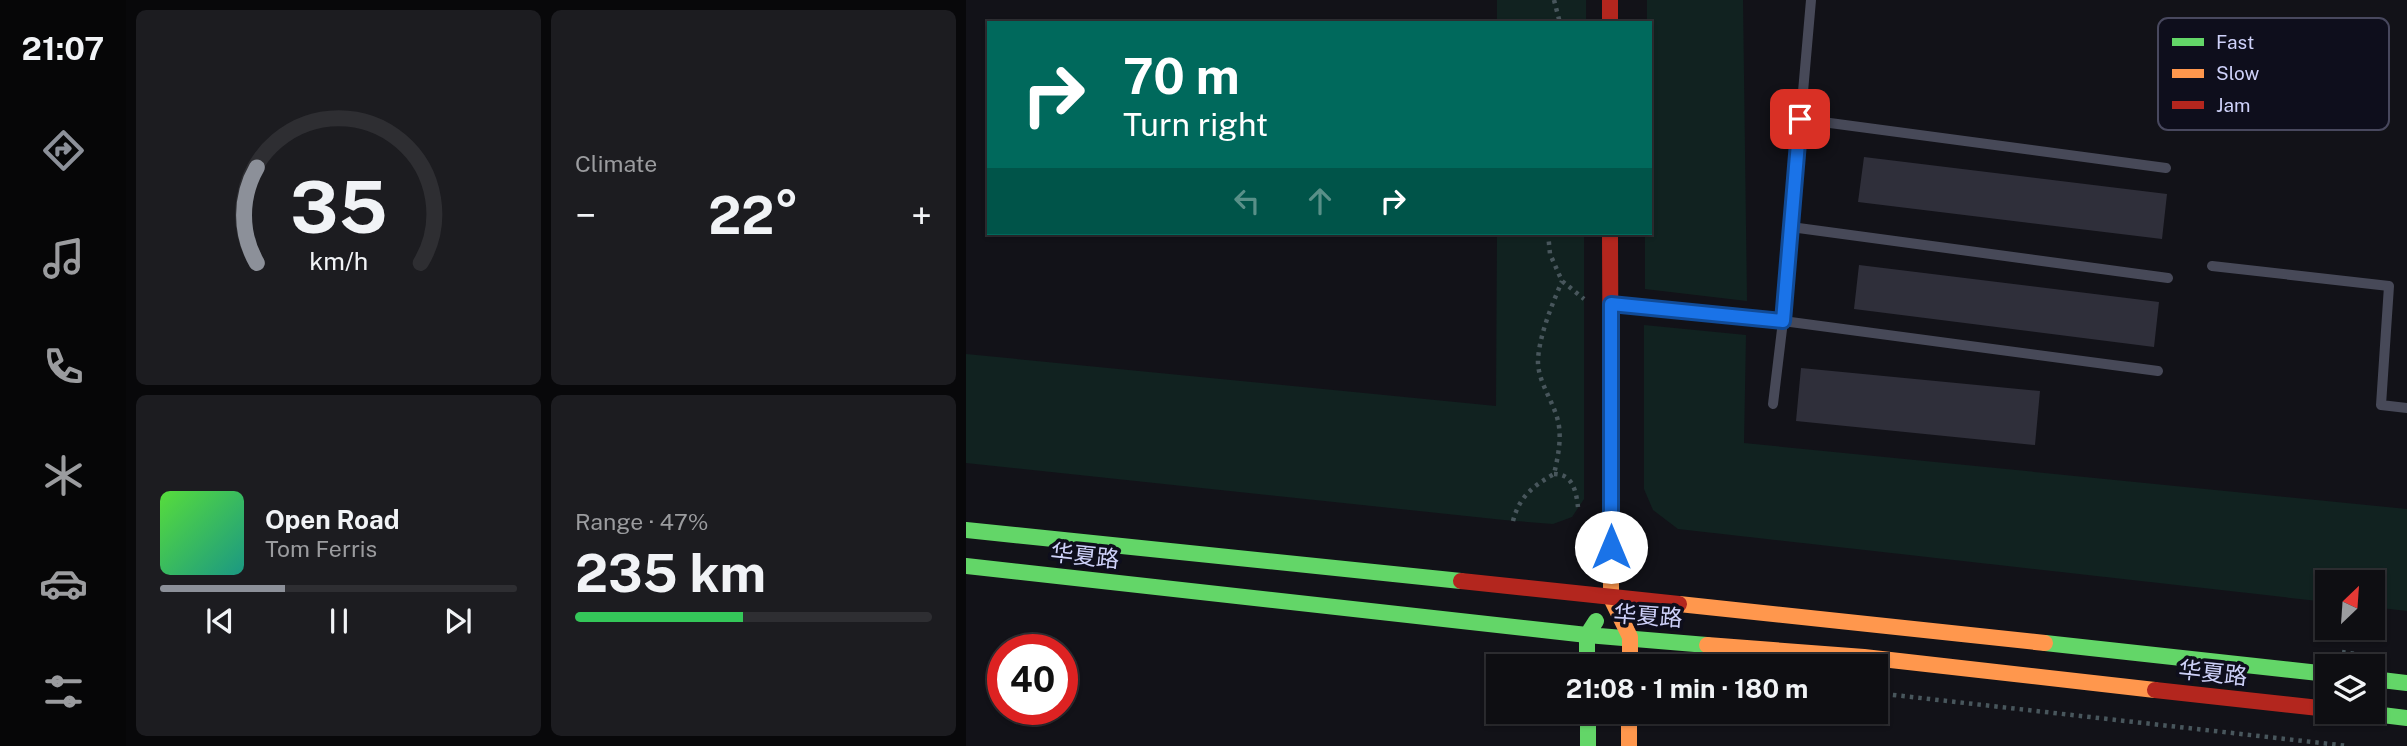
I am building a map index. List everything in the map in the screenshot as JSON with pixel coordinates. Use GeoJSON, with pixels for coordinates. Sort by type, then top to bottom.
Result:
{"type":"FeatureCollection","features":[{"type":"Feature","properties":{"kind":"street"},"geometry":{"type":"LineString","coordinates":[[1610,0],[1610,21]]}},
{"type":"Feature","properties":{"kind":"street"},"geometry":{"type":"LineString","coordinates":[[1610,235],[1611,598],[1630,637],[1630,654]]}},
{"type":"Feature","properties":{"kind":"street","name":"华夏路"},"geometry":{"type":"LineString","coordinates":[[966,530],[1867,623],[2315,673]]}},
{"type":"Feature","properties":{"kind":"street","name":"华夏路"},"geometry":{"type":"LineString","coordinates":[[966,565],[1587,635],[1877,659],[2315,708]]}},
{"type":"Feature","properties":{"kind":"street"},"geometry":{"type":"LineString","coordinates":[[1587,654],[1587,635],[1611,598]]}},
{"type":"Feature","properties":{"kind":"street"},"geometry":{"type":"LineString","coordinates":[[2385,680],[2407,683]]}},
{"type":"Feature","properties":{"kind":"street"},"geometry":{"type":"LineString","coordinates":[[2385,715],[2407,718]]}},
{"type":"Feature","properties":{"kind":"street"},"geometry":{"type":"LineString","coordinates":[[1588,724],[1588,746]]}},
{"type":"Feature","properties":{"kind":"street"},"geometry":{"type":"LineString","coordinates":[[1629,724],[1629,746]]}},
{"type":"Feature","properties":{"kind":"lane"},"geometry":{"type":"LineString","coordinates":[[1773,404],[1783,321],[1811,0]]}},
{"type":"Feature","properties":{"kind":"lane"},"geometry":{"type":"LineString","coordinates":[[1800,119],[2166,168]]}},
{"type":"Feature","properties":{"kind":"lane"},"geometry":{"type":"LineString","coordinates":[[1791,227],[2168,278]]}},
{"type":"Feature","properties":{"kind":"lane"},"geometry":{"type":"LineString","coordinates":[[2212,265],[2389,286],[2381,405],[2407,408]]}},
{"type":"Feature","properties":{"kind":"lane"},"geometry":{"type":"LineString","coordinates":[[1611,304],[1783,321],[2158,371]]}},
{"type":"Feature","properties":{"kind":"path"},"geometry":{"type":"LineString","coordinates":[[1554,0],[1559,21]]}},
{"type":"Feature","properties":{"kind":"path"},"geometry":{"type":"LineString","coordinates":[[1548,235],[1550,254],[1562,281],[1584,299]]}},
{"type":"Feature","properties":{"kind":"path"},"geometry":{"type":"LineString","coordinates":[[1553,474],[1559,451],[1558,421],[1541,379],[1538,360],[1562,281]]}},
{"type":"Feature","properties":{"kind":"path"},"geometry":{"type":"LineString","coordinates":[[1513,521],[1520,502],[1528,492],[1553,474],[1563,474],[1570,480],[1576,491],[1578,507]]}},
{"type":"Feature","properties":{"kind":"path"},"geometry":{"type":"LineString","coordinates":[[1888,694],[2348,746]]}},
{"type":"Feature","properties":{"kind":"shaded area"},"geometry":{"type":"Polygon","coordinates":[[[1497,0],[1586,0],[1586,21],[1497,21],[1497,0]]]}},
{"type":"Feature","properties":{"kind":"shaded area"},"geometry":{"type":"Polygon","coordinates":[[[1647,0],[1743,0],[1747,301],[1645,289],[1645,235],[1652,235],[1652,21],[1647,21],[1647,0]]]}},
{"type":"Feature","properties":{"kind":"shaded area"},"geometry":{"type":"Polygon","coordinates":[[[1497,235],[1584,235],[1584,499],[1572,517],[1553,524],[1504,520],[966,463],[966,354],[1496,406],[1497,235]]]}},
{"type":"Feature","properties":{"kind":"shaded area"},"geometry":{"type":"Polygon","coordinates":[[[1644,325],[1746,335],[1744,443],[2407,509],[2407,611],[2385,608],[2385,570],[2315,570],[2315,601],[1678,529],[1653,510],[1644,489],[1644,325]]]}},
{"type":"Feature","properties":{"kind":"building"},"geometry":{"type":"Polygon","coordinates":[[[1864,157],[2167,194],[2162,239],[1858,202],[1864,157]]]}},
{"type":"Feature","properties":{"kind":"building"},"geometry":{"type":"Polygon","coordinates":[[[1859,265],[2159,302],[2154,347],[1854,309],[1859,265]]]}},
{"type":"Feature","properties":{"kind":"building"},"geometry":{"type":"Polygon","coordinates":[[[1801,368],[2040,391],[2035,445],[1796,421],[1801,368]]]}},
{"type":"Feature","properties":{"kind":"traffic: fast"},"geometry":{"type":"LineString","coordinates":[[966,530],[1461,581]]}},
{"type":"Feature","properties":{"kind":"traffic: fast"},"geometry":{"type":"LineString","coordinates":[[966,566],[1587,635],[1707,645]]}},
{"type":"Feature","properties":{"kind":"traffic: fast"},"geometry":{"type":"LineString","coordinates":[[1587,654],[1587,635],[1596,621]]}},
{"type":"Feature","properties":{"kind":"traffic: fast"},"geometry":{"type":"LineString","coordinates":[[2045,643],[2315,673]]}},
{"type":"Feature","properties":{"kind":"traffic: fast"},"geometry":{"type":"LineString","coordinates":[[2385,680],[2407,683]]}},
{"type":"Feature","properties":{"kind":"traffic: fast"},"geometry":{"type":"LineString","coordinates":[[2385,715],[2407,718]]}},
{"type":"Feature","properties":{"kind":"traffic: fast"},"geometry":{"type":"LineString","coordinates":[[1588,724],[1588,746]]}},
{"type":"Feature","properties":{"kind":"traffic: slow"},"geometry":{"type":"LineString","coordinates":[[1611,490],[1611,598],[1630,637],[1630,654]]}},
{"type":"Feature","properties":{"kind":"traffic: slow"},"geometry":{"type":"LineString","coordinates":[[1679,604],[2045,643]]}},
{"type":"Feature","properties":{"kind":"traffic: slow"},"geometry":{"type":"LineString","coordinates":[[1707,645],[1864,657],[2155,690]]}},
{"type":"Feature","properties":{"kind":"traffic: slow"},"geometry":{"type":"LineString","coordinates":[[1629,724],[1629,746]]}},
{"type":"Feature","properties":{"kind":"traffic: jam"},"geometry":{"type":"LineString","coordinates":[[1610,0],[1610,21]]}},
{"type":"Feature","properties":{"kind":"traffic: jam"},"geometry":{"type":"LineString","coordinates":[[1610,235],[1611,490]]}},
{"type":"Feature","properties":{"kind":"traffic: jam"},"geometry":{"type":"LineString","coordinates":[[1461,581],[1679,604]]}},
{"type":"Feature","properties":{"kind":"traffic: jam"},"geometry":{"type":"LineString","coordinates":[[2155,690],[2315,708]]}},
{"type":"Feature","properties":{"kind":"route"},"geometry":{"type":"LineString","coordinates":[[1611,547],[1611,304],[1783,321],[1800,119]]}}]}
